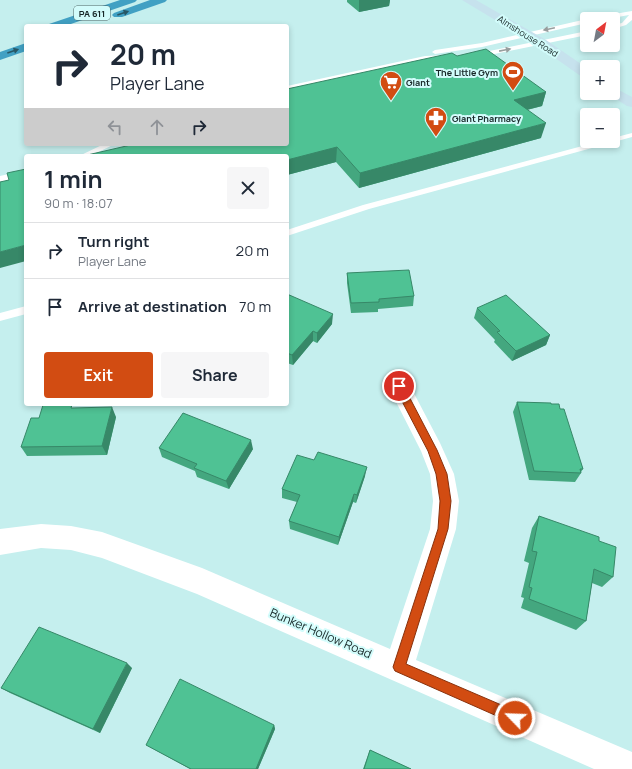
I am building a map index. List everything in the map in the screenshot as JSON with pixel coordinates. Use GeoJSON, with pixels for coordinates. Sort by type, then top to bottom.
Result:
{"type":"FeatureCollection","features":[{"type":"Feature","properties":{"kind":"highway","name":"PA 611"},"geometry":{"type":"LineString","coordinates":[[59,24],[131,0]]}},
{"type":"Feature","properties":{"kind":"highway","name":"PA 611"},"geometry":{"type":"LineString","coordinates":[[92,24],[161,0]]}},
{"type":"Feature","properties":{"kind":"highway"},"geometry":{"type":"LineString","coordinates":[[0,56],[24,48]]}},
{"type":"Feature","properties":{"kind":"main road","name":"Almshouse Road"},"geometry":{"type":"LineString","coordinates":[[468,0],[542,43],[580,69]]}},
{"type":"Feature","properties":{"kind":"main road"},"geometry":{"type":"LineString","coordinates":[[620,95],[632,103]]}},
{"type":"Feature","properties":{"kind":"street"},"geometry":{"type":"LineString","coordinates":[[399,386],[432,450],[442,474],[446,501],[443,529],[399,667]]}},
{"type":"Feature","properties":{"kind":"street","name":"Bunker Hollow Road"},"geometry":{"type":"LineString","coordinates":[[0,542],[42,536],[71,538],[102,544],[202,582],[632,769]]}},
{"type":"Feature","properties":{"kind":"lane"},"geometry":{"type":"LineString","coordinates":[[620,16],[632,15]]}},
{"type":"Feature","properties":{"kind":"lane"},"geometry":{"type":"LineString","coordinates":[[620,25],[624,24],[632,15]]}},
{"type":"Feature","properties":{"kind":"lane"},"geometry":{"type":"LineString","coordinates":[[425,58],[436,51],[482,45],[580,22]]}},
{"type":"Feature","properties":{"kind":"lane"},"geometry":{"type":"LineString","coordinates":[[468,56],[580,35]]}},
{"type":"Feature","properties":{"kind":"lane"},"geometry":{"type":"LineString","coordinates":[[289,88],[425,58],[454,57]]}},
{"type":"Feature","properties":{"kind":"lane"},"geometry":{"type":"LineString","coordinates":[[620,139],[632,135]]}},
{"type":"Feature","properties":{"kind":"lane"},"geometry":{"type":"LineString","coordinates":[[88,154],[106,146]]}},
{"type":"Feature","properties":{"kind":"lane"},"geometry":{"type":"LineString","coordinates":[[289,232],[366,207],[586,148]]}},
{"type":"Feature","properties":{"kind":"lane"},"geometry":{"type":"LineString","coordinates":[[0,179],[24,173]]}},
{"type":"Feature","properties":{"kind":"lane"},"geometry":{"type":"LineString","coordinates":[[0,317],[24,311]]}},
{"type":"Feature","properties":{"kind":"building"},"geometry":{"type":"Polygon","coordinates":[[[486,49],[546,92],[514,100],[546,123],[360,173],[337,147],[289,159],[289,154],[92,154],[126,146],[289,146],[289,89],[452,53],[457,56],[486,49]]]}},
{"type":"Feature","properties":{"kind":"building"},"geometry":{"type":"Polygon","coordinates":[[[24,169],[24,246],[0,252],[0,182],[9,180],[7,173],[24,169]]]}},
{"type":"Feature","properties":{"kind":"building"},"geometry":{"type":"Polygon","coordinates":[[[409,270],[414,296],[379,299],[379,302],[351,303],[347,273],[409,270]]]}},
{"type":"Feature","properties":{"kind":"building"},"geometry":{"type":"Polygon","coordinates":[[[289,295],[333,314],[317,333],[313,331],[292,355],[289,354],[289,295]]]}},
{"type":"Feature","properties":{"kind":"building"},"geometry":{"type":"Polygon","coordinates":[[[506,295],[550,335],[516,351],[497,332],[500,331],[477,308],[506,295]]]}},
{"type":"Feature","properties":{"kind":"building"},"geometry":{"type":"Polygon","coordinates":[[[517,402],[559,404],[560,409],[564,409],[583,469],[580,469],[581,473],[534,471],[517,402]]]}},
{"type":"Feature","properties":{"kind":"building"},"geometry":{"type":"Polygon","coordinates":[[[43,406],[72,406],[71,408],[112,407],[102,446],[21,447],[31,418],[39,418],[43,406]]]}},
{"type":"Feature","properties":{"kind":"building"},"geometry":{"type":"Polygon","coordinates":[[[183,413],[251,440],[226,481],[194,468],[197,464],[159,448],[183,413]]]}},
{"type":"Feature","properties":{"kind":"building"},"geometry":{"type":"Polygon","coordinates":[[[318,452],[367,467],[357,495],[354,494],[339,537],[289,521],[300,495],[282,489],[297,455],[314,460],[318,452]]]}},
{"type":"Feature","properties":{"kind":"building"},"geometry":{"type":"Polygon","coordinates":[[[539,516],[599,537],[599,541],[616,547],[613,577],[594,569],[586,621],[529,599],[532,588],[529,587],[537,552],[532,551],[539,516]]]}},
{"type":"Feature","properties":{"kind":"building"},"geometry":{"type":"Polygon","coordinates":[[[39,627],[127,663],[93,729],[1,688],[39,627]]]}},
{"type":"Feature","properties":{"kind":"building"},"geometry":{"type":"Polygon","coordinates":[[[180,679],[274,725],[256,769],[191,769],[146,745],[180,679]]]}},
{"type":"Feature","properties":{"kind":"building"},"geometry":{"type":"Polygon","coordinates":[[[370,750],[411,769],[364,769],[370,750]]]}},
{"type":"Feature","properties":{"kind":"place","name":"The Little Gym"},"geometry":{"type":"Point","coordinates":[513,92]}},
{"type":"Feature","properties":{"kind":"place","name":"Giant"},"geometry":{"type":"Point","coordinates":[391,102]}},
{"type":"Feature","properties":{"kind":"place","name":"Giant Pharmacy"},"geometry":{"type":"Point","coordinates":[436,138]}},
{"type":"Feature","properties":{"kind":"route"},"geometry":{"type":"LineString","coordinates":[[399,386],[432,450],[442,474],[446,501],[443,529],[399,667],[515,718]]}}]}
